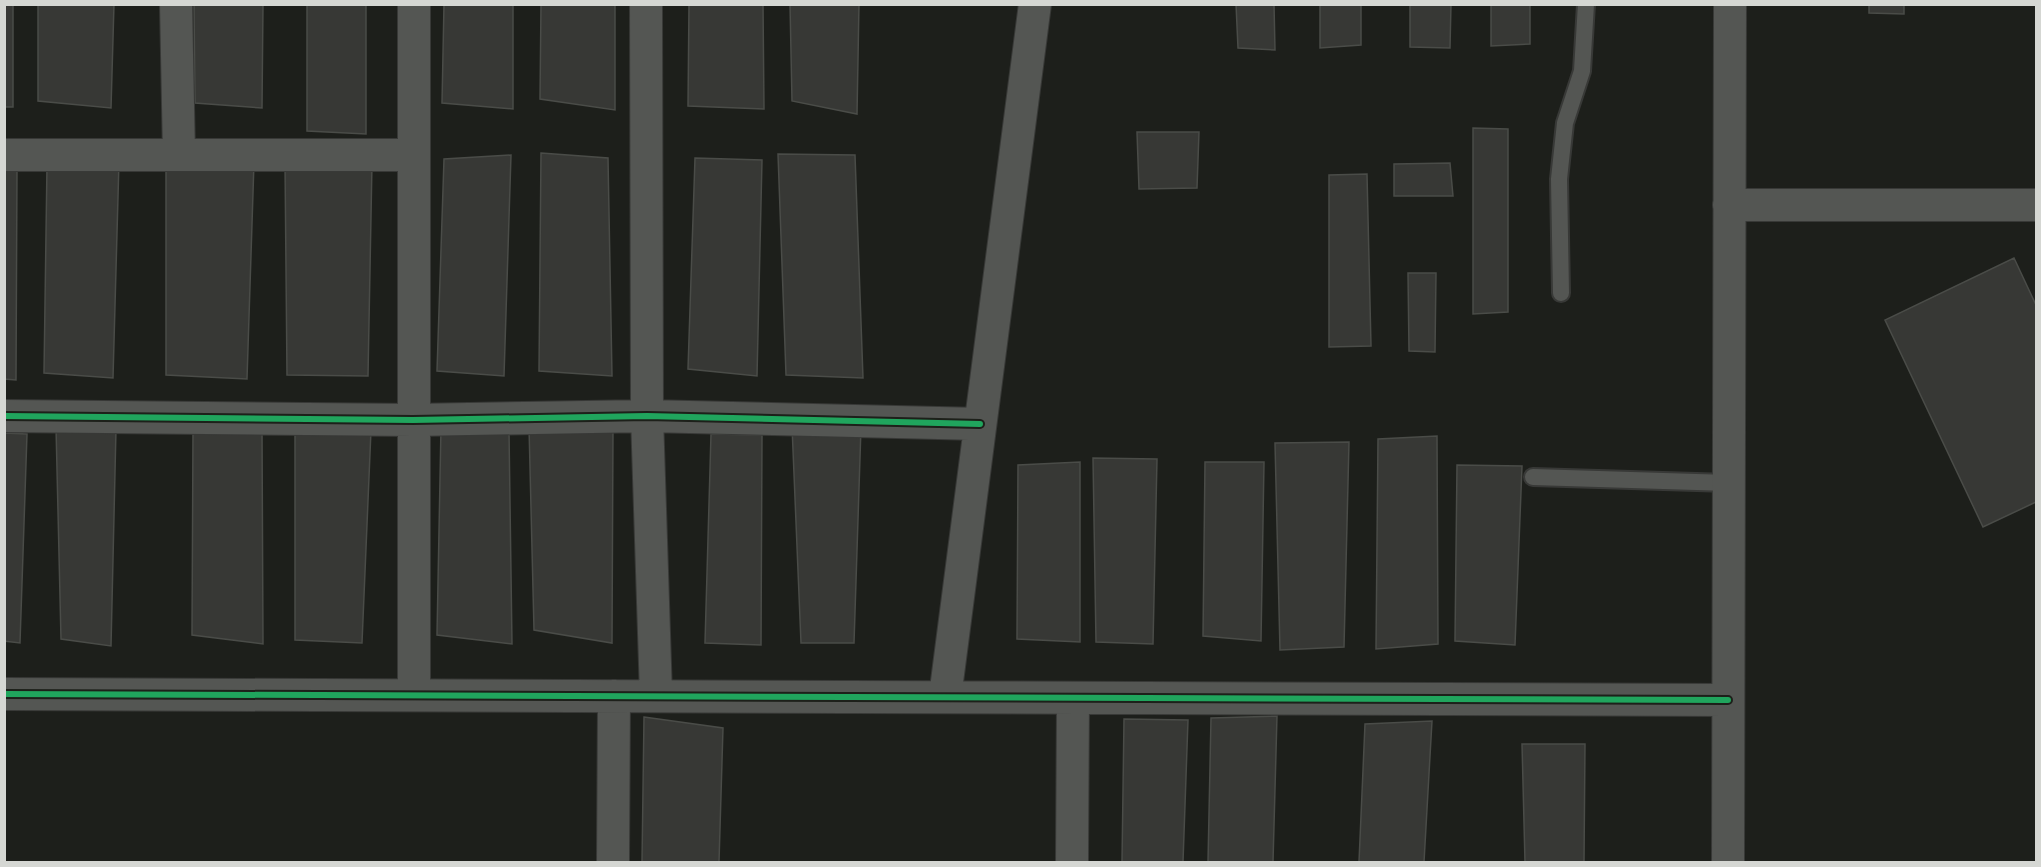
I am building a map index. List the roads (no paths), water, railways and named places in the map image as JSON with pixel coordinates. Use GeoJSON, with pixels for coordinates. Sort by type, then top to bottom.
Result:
{"type":"FeatureCollection","features":[{"type":"Feature","properties":{"kind":"street"},"geometry":{"type":"LineString","coordinates":[[176,4],[179,155]]}},
{"type":"Feature","properties":{"kind":"street"},"geometry":{"type":"LineString","coordinates":[[414,4],[414,695]]}},
{"type":"Feature","properties":{"kind":"street"},"geometry":{"type":"LineString","coordinates":[[646,4],[647,416],[656,695]]}},
{"type":"Feature","properties":{"kind":"street"},"geometry":{"type":"LineString","coordinates":[[945,697],[1035,4]]}},
{"type":"Feature","properties":{"kind":"street"},"geometry":{"type":"LineString","coordinates":[[1728,862],[1731,4]]}},
{"type":"Feature","properties":{"kind":"street"},"geometry":{"type":"LineString","coordinates":[[4,156],[413,155]]}},
{"type":"Feature","properties":{"kind":"street"},"geometry":{"type":"LineString","coordinates":[[1730,205],[2037,205]]}},
{"type":"Feature","properties":{"kind":"street"},"geometry":{"type":"LineString","coordinates":[[4,416],[413,420],[647,416],[980,424]]}},
{"type":"Feature","properties":{"kind":"street"},"geometry":{"type":"LineString","coordinates":[[4,694],[1728,700]]}},
{"type":"Feature","properties":{"kind":"street"},"geometry":{"type":"LineString","coordinates":[[613,862],[614,696]]}},
{"type":"Feature","properties":{"kind":"street"},"geometry":{"type":"LineString","coordinates":[[1072,862],[1073,699]]}},
{"type":"Feature","properties":{"kind":"lane"},"geometry":{"type":"LineString","coordinates":[[1561,292],[1560,171],[1565,123],[1582,71],[1586,4]]}},
{"type":"Feature","properties":{"kind":"lane"},"geometry":{"type":"LineString","coordinates":[[1533,477],[1729,483]]}}]}
